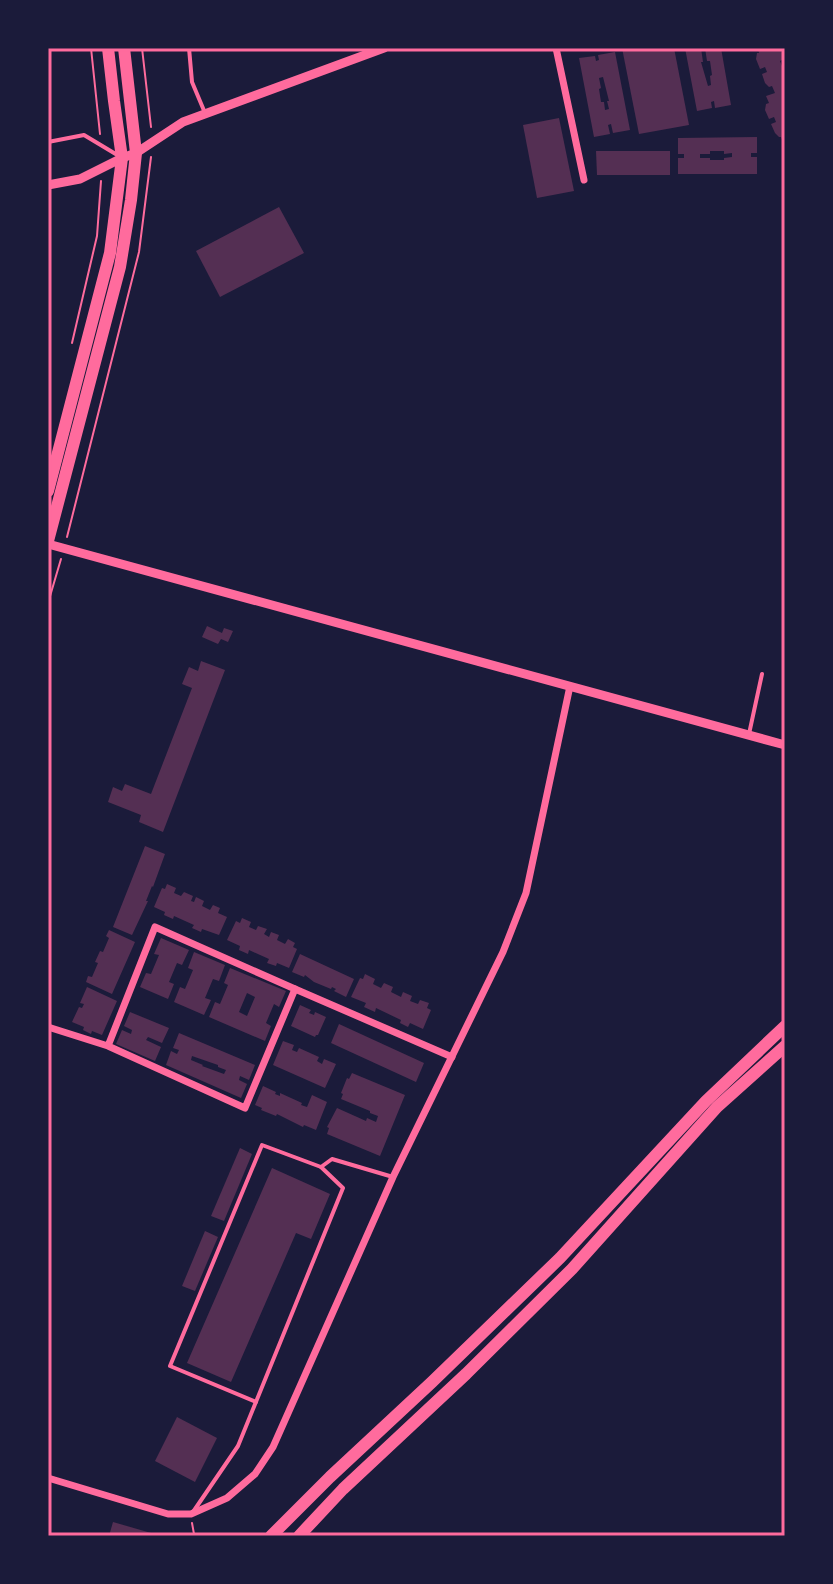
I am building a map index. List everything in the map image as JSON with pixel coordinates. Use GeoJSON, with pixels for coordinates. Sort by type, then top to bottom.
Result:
{"type":"FeatureCollection","features":[{"type":"Feature","properties":{"kind":"main road"},"geometry":{"type":"LineString","coordinates":[[48,491],[110,253],[122,158],[108,48]]}},
{"type":"Feature","properties":{"kind":"main road"},"geometry":{"type":"LineString","coordinates":[[48,543],[120,267],[136,153],[124,48]]}},
{"type":"Feature","properties":{"kind":"main road"},"geometry":{"type":"LineString","coordinates":[[272,1535],[560,1258],[706,1101],[785,1026]]}},
{"type":"Feature","properties":{"kind":"main road"},"geometry":{"type":"LineString","coordinates":[[299,1536],[343,1489],[572,1269],[717,1107],[785,1046]]}},
{"type":"Feature","properties":{"kind":"street"},"geometry":{"type":"LineString","coordinates":[[48,185],[80,179],[136,153],[183,122],[205,113],[384,48]]}},
{"type":"Feature","properties":{"kind":"street"},"geometry":{"type":"LineString","coordinates":[[556,48],[584,180]]}},
{"type":"Feature","properties":{"kind":"street"},"geometry":{"type":"LineString","coordinates":[[48,543],[785,745]]}},
{"type":"Feature","properties":{"kind":"street"},"geometry":{"type":"LineString","coordinates":[[48,1478],[168,1514],[191,1514],[227,1498],[255,1474],[273,1447],[393,1177],[503,952],[526,893],[570,686]]}},
{"type":"Feature","properties":{"kind":"street"},"geometry":{"type":"LineString","coordinates":[[108,1046],[155,927],[452,1057]]}},
{"type":"Feature","properties":{"kind":"street"},"geometry":{"type":"LineString","coordinates":[[48,1027],[108,1046],[245,1108],[295,989]]}},
{"type":"Feature","properties":{"kind":"lane"},"geometry":{"type":"LineString","coordinates":[[189,48],[192,82],[205,113]]}},
{"type":"Feature","properties":{"kind":"lane"},"geometry":{"type":"LineString","coordinates":[[48,142],[84,135],[122,158]]}},
{"type":"Feature","properties":{"kind":"lane"},"geometry":{"type":"LineString","coordinates":[[748,735],[762,674]]}},
{"type":"Feature","properties":{"kind":"lane"},"geometry":{"type":"LineString","coordinates":[[191,1514],[238,1446],[256,1402],[343,1188],[321,1167],[262,1145],[170,1366],[256,1402]]}},
{"type":"Feature","properties":{"kind":"lane"},"geometry":{"type":"LineString","coordinates":[[321,1167],[332,1159],[393,1177]]}},
{"type":"Feature","properties":{"kind":"path"},"geometry":{"type":"LineString","coordinates":[[91,48],[101,144]]}},
{"type":"Feature","properties":{"kind":"path"},"geometry":{"type":"LineString","coordinates":[[72,341],[97,236],[102,168]]}},
{"type":"Feature","properties":{"kind":"path"},"geometry":{"type":"LineString","coordinates":[[191,1514],[194,1534],[272,1535]]}},
{"type":"Feature","properties":{"kind":"building"},"geometry":{"type":"Polygon","coordinates":[[[622,48],[674,48],[689,125],[639,134],[622,48]]]}},
{"type":"Feature","properties":{"kind":"building"},"geometry":{"type":"Polygon","coordinates":[[[685,48],[701,48],[701,62],[708,86],[711,85],[712,75],[705,48],[721,48],[731,105],[715,108],[714,101],[711,102],[712,108],[697,111],[685,48]]]}},
{"type":"Feature","properties":{"kind":"building"},"geometry":{"type":"Polygon","coordinates":[[[758,48],[780,48],[783,55],[780,61],[782,66],[785,65],[785,147],[771,124],[776,122],[774,117],[769,119],[765,110],[769,103],[766,96],[775,93],[772,86],[765,83],[762,74],[767,72],[765,67],[760,69],[756,59],[758,48]]]}},
{"type":"Feature","properties":{"kind":"building"},"geometry":{"type":"Polygon","coordinates":[[[615,52],[630,130],[613,133],[611,124],[608,125],[610,134],[594,137],[579,58],[595,56],[596,61],[599,60],[598,55],[615,52]],[[603,77],[599,78],[601,102],[604,102],[605,110],[609,109],[603,77]]]}},
{"type":"Feature","properties":{"kind":"building"},"geometry":{"type":"Polygon","coordinates":[[[559,118],[574,191],[537,198],[523,125],[559,118]]]}},
{"type":"Feature","properties":{"kind":"building"},"geometry":{"type":"Polygon","coordinates":[[[757,137],[757,153],[751,153],[751,157],[757,157],[757,174],[678,174],[678,158],[684,158],[684,154],[678,154],[678,138],[757,137]],[[710,151],[710,154],[700,154],[700,158],[724,160],[732,157],[732,153],[724,154],[724,151],[710,151]]]}},
{"type":"Feature","properties":{"kind":"building"},"geometry":{"type":"Polygon","coordinates":[[[596,151],[670,151],[670,175],[597,175],[596,151]]]}},
{"type":"Feature","properties":{"kind":"building"},"geometry":{"type":"Polygon","coordinates":[[[279,207],[304,253],[220,297],[196,251],[279,207]]]}},
{"type":"Feature","properties":{"kind":"building"},"geometry":{"type":"Polygon","coordinates":[[[207,626],[222,633],[224,628],[233,631],[228,642],[221,639],[218,644],[202,637],[207,626]]]}},
{"type":"Feature","properties":{"kind":"building"},"geometry":{"type":"Polygon","coordinates":[[[201,661],[225,670],[163,832],[139,822],[141,815],[108,802],[113,787],[122,791],[125,784],[151,794],[192,688],[182,684],[189,667],[198,671],[201,661]]]}},
{"type":"Feature","properties":{"kind":"building"},"geometry":{"type":"Polygon","coordinates":[[[145,846],[165,854],[132,935],[113,927],[145,846]]]}},
{"type":"Feature","properties":{"kind":"building"},"geometry":{"type":"Polygon","coordinates":[[[167,884],[176,888],[174,893],[181,896],[184,892],[193,896],[191,901],[194,902],[196,897],[204,901],[202,906],[210,910],[213,905],[220,908],[218,913],[227,917],[219,935],[202,929],[201,932],[192,928],[194,925],[164,915],[165,912],[154,907],[167,884]]]}},
{"type":"Feature","properties":{"kind":"building"},"geometry":{"type":"Polygon","coordinates":[[[242,918],[251,922],[249,927],[267,929],[264,934],[269,937],[271,932],[279,935],[277,940],[285,944],[288,939],[295,943],[293,947],[297,949],[289,968],[267,963],[269,959],[249,950],[248,954],[239,950],[240,946],[227,940],[236,921],[240,923],[242,918]]]}},
{"type":"Feature","properties":{"kind":"building"},"geometry":{"type":"Polygon","coordinates":[[[109,930],[135,942],[112,994],[86,982],[88,976],[92,977],[98,963],[95,962],[109,938],[106,936],[109,930]]]}},
{"type":"Feature","properties":{"kind":"building"},"geometry":{"type":"Polygon","coordinates":[[[161,938],[189,950],[182,965],[177,963],[169,982],[174,984],[168,999],[140,987],[146,973],[151,974],[159,955],[154,954],[161,938]]]}},
{"type":"Feature","properties":{"kind":"building"},"geometry":{"type":"Polygon","coordinates":[[[194,952],[225,965],[219,981],[213,979],[205,998],[211,1000],[204,1015],[174,1002],[180,987],[185,989],[193,970],[188,968],[194,952]]]}},
{"type":"Feature","properties":{"kind":"building"},"geometry":{"type":"Polygon","coordinates":[[[300,954],[354,979],[346,997],[332,987],[292,972],[300,954]]]}},
{"type":"Feature","properties":{"kind":"building"},"geometry":{"type":"Polygon","coordinates":[[[230,968],[286,991],[279,1007],[274,1004],[266,1023],[271,1026],[265,1041],[209,1017],[215,1002],[220,1004],[228,985],[224,983],[230,968]],[[247,993],[239,1012],[247,1016],[255,997],[247,993]]]}},
{"type":"Feature","properties":{"kind":"building"},"geometry":{"type":"Polygon","coordinates":[[[365,974],[375,979],[373,984],[381,988],[384,983],[393,987],[391,992],[401,997],[403,992],[412,996],[410,1001],[429,1003],[427,1008],[431,1010],[423,1029],[410,1023],[408,1027],[400,1023],[401,1020],[376,1008],[375,1012],[364,1007],[366,1003],[351,997],[365,974]]]}},
{"type":"Feature","properties":{"kind":"building"},"geometry":{"type":"Polygon","coordinates":[[[87,987],[117,1001],[102,1035],[92,1031],[91,1034],[72,1022],[79,1007],[82,1008],[84,1004],[80,1003],[87,987]]]}},
{"type":"Feature","properties":{"kind":"building"},"geometry":{"type":"Polygon","coordinates":[[[300,1005],[311,1010],[309,1013],[326,1017],[315,1037],[291,1026],[300,1005]]]}},
{"type":"Feature","properties":{"kind":"building"},"geometry":{"type":"Polygon","coordinates":[[[130,1012],[169,1028],[162,1043],[148,1037],[146,1040],[161,1047],[155,1061],[116,1044],[122,1030],[131,1034],[132,1030],[124,1026],[130,1012]]]}},
{"type":"Feature","properties":{"kind":"building"},"geometry":{"type":"Polygon","coordinates":[[[339,1024],[424,1063],[416,1082],[331,1043],[339,1024]]]}},
{"type":"Feature","properties":{"kind":"building"},"geometry":{"type":"Polygon","coordinates":[[[179,1033],[255,1065],[249,1080],[240,1076],[239,1080],[247,1084],[241,1098],[166,1065],[171,1051],[177,1054],[179,1050],[173,1048],[179,1033]],[[192,1056],[191,1060],[224,1074],[226,1070],[192,1056]]]}},
{"type":"Feature","properties":{"kind":"building"},"geometry":{"type":"Polygon","coordinates":[[[283,1041],[294,1045],[292,1050],[297,1052],[299,1048],[319,1057],[317,1061],[322,1064],[324,1059],[336,1064],[325,1088],[273,1065],[283,1041]]]}},
{"type":"Feature","properties":{"kind":"building"},"geometry":{"type":"Polygon","coordinates":[[[352,1073],[405,1095],[380,1156],[327,1134],[327,1127],[337,1108],[366,1121],[367,1118],[376,1122],[378,1116],[341,1099],[347,1078],[352,1073]]]}},
{"type":"Feature","properties":{"kind":"building"},"geometry":{"type":"Polygon","coordinates":[[[263,1086],[307,1107],[312,1095],[327,1102],[316,1130],[261,1110],[255,1105],[263,1086]]]}},
{"type":"Feature","properties":{"kind":"building"},"geometry":{"type":"Polygon","coordinates":[[[240,1148],[252,1154],[224,1221],[211,1216],[240,1148]]]}},
{"type":"Feature","properties":{"kind":"building"},"geometry":{"type":"Polygon","coordinates":[[[272,1168],[330,1194],[311,1239],[296,1233],[231,1382],[187,1363],[272,1168]]]}},
{"type":"Feature","properties":{"kind":"building"},"geometry":{"type":"Polygon","coordinates":[[[205,1231],[218,1237],[195,1291],[182,1286],[205,1231]]]}},
{"type":"Feature","properties":{"kind":"building"},"geometry":{"type":"Polygon","coordinates":[[[177,1417],[217,1438],[195,1482],[155,1461],[177,1417]]]}},
{"type":"Feature","properties":{"kind":"building"},"geometry":{"type":"Polygon","coordinates":[[[113,1522],[158,1535],[158,1536],[109,1536],[113,1522]]]}}]}
